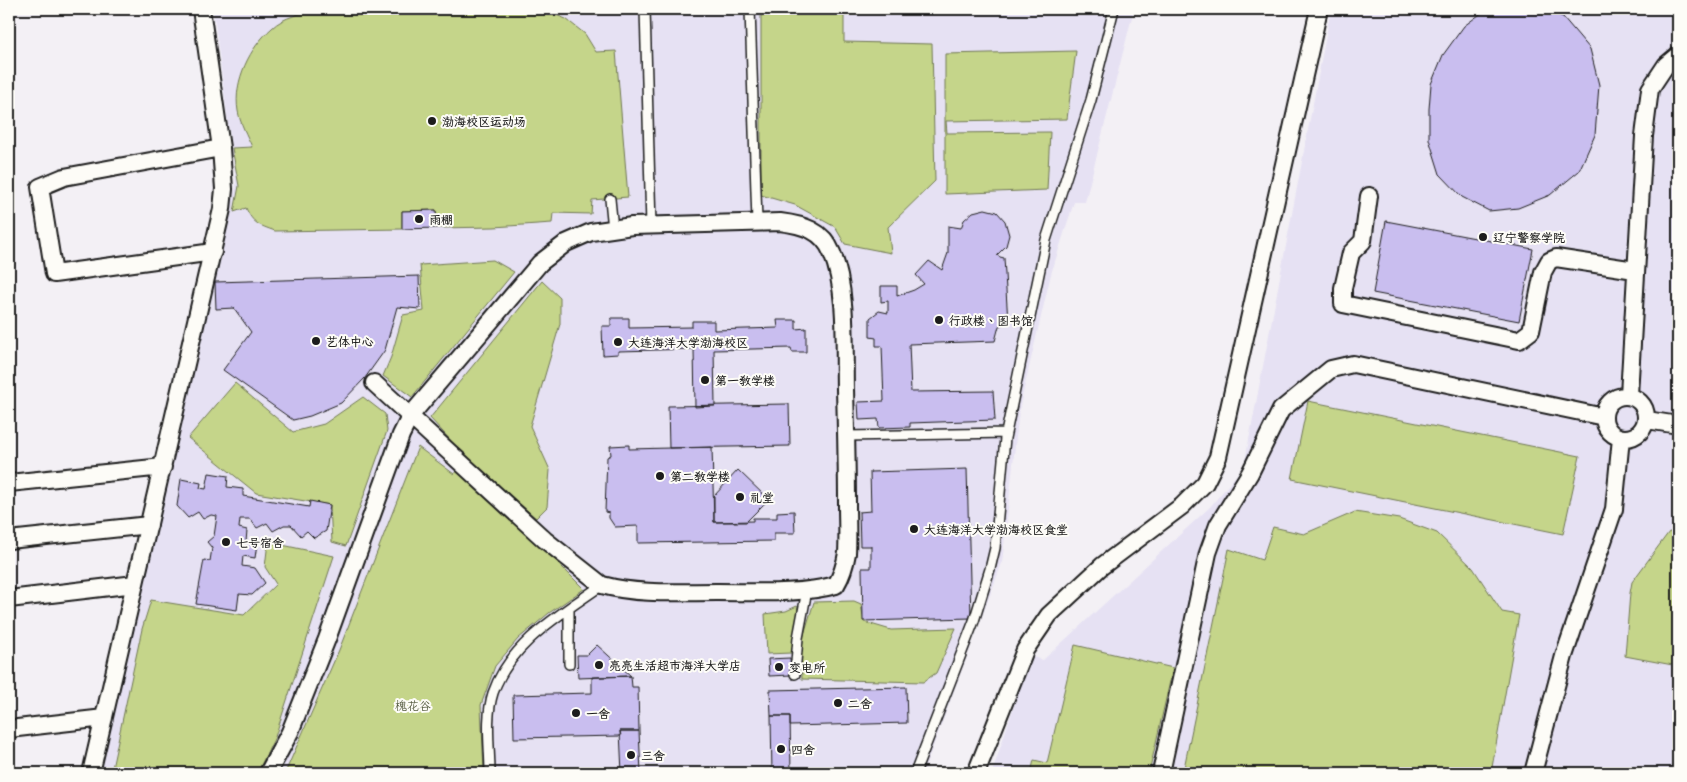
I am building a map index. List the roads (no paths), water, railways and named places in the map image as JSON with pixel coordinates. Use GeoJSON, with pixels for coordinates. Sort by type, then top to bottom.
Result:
{"type":"FeatureCollection","features":[{"type":"Feature","properties":{"kind":"street"},"geometry":{"type":"LineString","coordinates":[[91,773],[213,252],[223,196],[221,148],[201,9]]}},
{"type":"Feature","properties":{"kind":"street"},"geometry":{"type":"LineString","coordinates":[[976,773],[1025,650],[1049,615],[1102,566],[1182,506],[1205,484],[1218,457],[1319,9]]}},
{"type":"Feature","properties":{"kind":"street"},"geometry":{"type":"LineString","coordinates":[[1628,395],[1644,136],[1650,89],[1666,65],[1678,55]]}},
{"type":"Feature","properties":{"kind":"street"},"geometry":{"type":"LineString","coordinates":[[213,252],[54,274],[40,187],[64,177],[221,148]]}},
{"type":"Feature","properties":{"kind":"street"},"geometry":{"type":"LineString","coordinates":[[1369,196],[1363,241],[1350,253],[1343,288],[1343,304],[1520,340],[1531,331],[1543,272],[1548,261],[1556,258],[1635,270]]}},
{"type":"Feature","properties":{"kind":"street"},"geometry":{"type":"LineString","coordinates":[[268,773],[290,732],[327,639],[401,435],[411,415],[540,262],[566,243],[591,232],[651,226],[757,222],[798,224],[814,230],[824,240],[832,252],[840,281],[844,329],[847,436],[847,553],[843,574],[836,585],[821,589],[774,592],[657,592],[612,588],[602,585],[545,540],[456,456],[411,415],[374,383]]}},
{"type":"Feature","properties":{"kind":"street"},"geometry":{"type":"LineString","coordinates":[[1162,773],[1208,553],[1218,525],[1250,473],[1281,410],[1331,369],[1353,364],[1604,417]]}},
{"type":"Feature","properties":{"kind":"street"},"geometry":{"type":"LineString","coordinates":[[1628,395],[1635,397],[1645,407],[1646,420],[1640,432],[1628,438],[1621,438],[1609,430],[1604,417],[1605,409],[1614,398],[1628,395]]}},
{"type":"Feature","properties":{"kind":"street"},"geometry":{"type":"LineString","coordinates":[[1646,420],[1678,425]]}},
{"type":"Feature","properties":{"kind":"street"},"geometry":{"type":"LineString","coordinates":[[1533,773],[1564,656],[1614,509],[1621,438]]}},
{"type":"Feature","properties":{"kind":"street"},"geometry":{"type":"LineString","coordinates":[[9,483],[163,467]]}},
{"type":"Feature","properties":{"kind":"street"},"geometry":{"type":"LineString","coordinates":[[9,540],[149,525]]}},
{"type":"Feature","properties":{"kind":"street"},"geometry":{"type":"LineString","coordinates":[[9,599],[135,584]]}},
{"type":"Feature","properties":{"kind":"street"},"geometry":{"type":"LineString","coordinates":[[9,729],[104,718]]}},
{"type":"Feature","properties":{"kind":"lane"},"geometry":{"type":"LineString","coordinates":[[645,9],[651,226]]}},
{"type":"Feature","properties":{"kind":"lane"},"geometry":{"type":"LineString","coordinates":[[750,9],[757,222]]}},
{"type":"Feature","properties":{"kind":"lane"},"geometry":{"type":"LineString","coordinates":[[915,773],[974,621],[990,569],[995,548],[1006,433],[1046,240],[1091,100],[1114,9]]}},
{"type":"Feature","properties":{"kind":"lane"},"geometry":{"type":"LineString","coordinates":[[610,199],[613,229]]}},
{"type":"Feature","properties":{"kind":"lane"},"geometry":{"type":"LineString","coordinates":[[847,436],[1006,433]]}},
{"type":"Feature","properties":{"kind":"lane"},"geometry":{"type":"LineString","coordinates":[[490,773],[490,714],[493,694],[509,660],[531,638],[602,585]]}},
{"type":"Feature","properties":{"kind":"lane"},"geometry":{"type":"LineString","coordinates":[[795,674],[798,638],[807,590]]}},
{"type":"Feature","properties":{"kind":"lane"},"geometry":{"type":"LineString","coordinates":[[570,608],[570,664]]}},
{"type":"Feature","properties":{"kind":"place","name":"渤海校区运动场"},"geometry":{"type":"Point","coordinates":[432,121]}},
{"type":"Feature","properties":{"kind":"place","name":"雨棚"},"geometry":{"type":"Point","coordinates":[419,219]}},
{"type":"Feature","properties":{"kind":"place","name":"辽宁警察学院"},"geometry":{"type":"Point","coordinates":[1483,237]}},
{"type":"Feature","properties":{"kind":"place","name":"行政楼、图书馆"},"geometry":{"type":"Point","coordinates":[939,320]}},
{"type":"Feature","properties":{"kind":"place","name":"艺体中心"},"geometry":{"type":"Point","coordinates":[316,341]}},
{"type":"Feature","properties":{"kind":"place","name":"大连海洋大学渤海校区"},"geometry":{"type":"Point","coordinates":[618,342]}},
{"type":"Feature","properties":{"kind":"place","name":"第一教学楼"},"geometry":{"type":"Point","coordinates":[705,380]}},
{"type":"Feature","properties":{"kind":"place","name":"第二教学楼"},"geometry":{"type":"Point","coordinates":[660,476]}},
{"type":"Feature","properties":{"kind":"place","name":"礼堂"},"geometry":{"type":"Point","coordinates":[740,497]}},
{"type":"Feature","properties":{"kind":"place","name":"大连海洋大学渤海校区食堂"},"geometry":{"type":"Point","coordinates":[914,529]}},
{"type":"Feature","properties":{"kind":"place","name":"七号宿舍"},"geometry":{"type":"Point","coordinates":[226,542]}},
{"type":"Feature","properties":{"kind":"place","name":"亮亮生活超市海洋大学店"},"geometry":{"type":"Point","coordinates":[599,665]}},
{"type":"Feature","properties":{"kind":"place","name":"变电所"},"geometry":{"type":"Point","coordinates":[779,667]}},
{"type":"Feature","properties":{"kind":"place","name":"二舍"},"geometry":{"type":"Point","coordinates":[838,703]}},
{"type":"Feature","properties":{"kind":"place","name":"一舍"},"geometry":{"type":"Point","coordinates":[576,713]}},
{"type":"Feature","properties":{"kind":"place","name":"四舍"},"geometry":{"type":"Point","coordinates":[781,749]}},
{"type":"Feature","properties":{"kind":"place","name":"三舍"},"geometry":{"type":"Point","coordinates":[631,755]}},
{"type":"Feature","properties":{"kind":"park label","name":"槐花谷"},"geometry":{"type":"Point","coordinates":[413,705]}}]}
